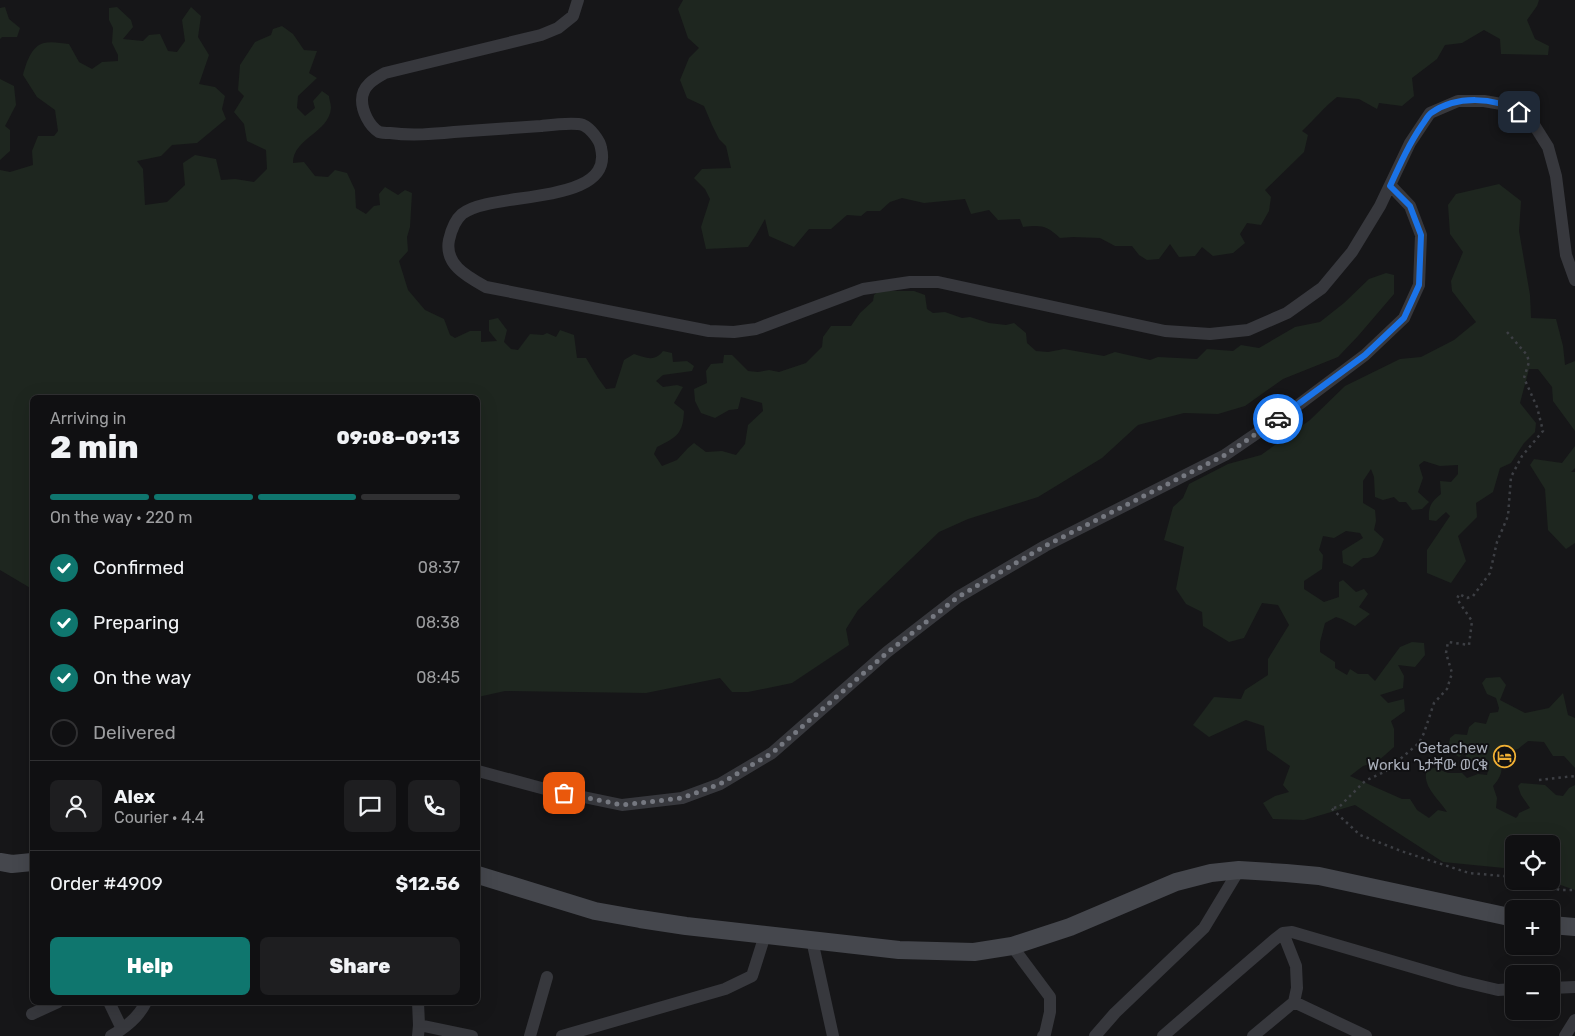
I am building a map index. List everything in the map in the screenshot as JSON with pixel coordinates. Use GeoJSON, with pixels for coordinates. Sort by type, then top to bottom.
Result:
{"type":"FeatureCollection","features":[{"type":"Feature","properties":{"kind":"street"},"geometry":{"type":"LineString","coordinates":[[578,0],[573,16],[558,28],[541,34],[385,73],[369,82],[362,99],[364,115],[379,132],[408,136],[558,124],[583,125],[595,136],[601,147],[602,161],[596,175],[584,185],[568,190],[476,206],[462,214],[452,228],[448,244],[450,258],[463,274],[486,287],[709,331],[734,332],[770,325],[863,289],[886,284],[938,282],[1165,331],[1210,334],[1248,330],[1287,313],[1322,288],[1352,252],[1380,206],[1410,142],[1430,113],[1458,101],[1484,101],[1507,105],[1531,120],[1548,148],[1556,176],[1566,255],[1575,280]]}},
{"type":"Feature","properties":{"kind":"street"},"geometry":{"type":"LineString","coordinates":[[480,772],[545,789],[622,805],[682,798],[720,784],[772,753],[888,652],[958,597],[1045,546],[1225,455],[1297,406],[1365,355],[1404,318],[1419,285],[1421,235],[1410,206],[1390,186]]}},
{"type":"Feature","properties":{"kind":"street"},"geometry":{"type":"LineString","coordinates":[[0,862],[12,864],[30,862]]}},
{"type":"Feature","properties":{"kind":"street"},"geometry":{"type":"LineString","coordinates":[[480,875],[595,911],[686,926],[899,950],[974,952],[1012,946],[1070,927],[1176,882],[1211,873],[1238,870],[1319,876],[1505,916]]}},
{"type":"Feature","properties":{"kind":"street"},"geometry":{"type":"LineString","coordinates":[[1095,1036],[1121,1006],[1204,928],[1238,870]]}},
{"type":"Feature","properties":{"kind":"street"},"geometry":{"type":"LineString","coordinates":[[1560,925],[1575,927]]}},
{"type":"Feature","properties":{"kind":"street"},"geometry":{"type":"LineString","coordinates":[[1163,1036],[1283,933],[1292,932],[1460,981],[1498,990],[1505,990]]}},
{"type":"Feature","properties":{"kind":"street"},"geometry":{"type":"LineString","coordinates":[[1253,1036],[1294,1002],[1297,988],[1296,966],[1283,933]]}},
{"type":"Feature","properties":{"kind":"street"},"geometry":{"type":"LineString","coordinates":[[562,1036],[725,989],[752,976],[765,935]]}},
{"type":"Feature","properties":{"kind":"street"},"geometry":{"type":"LineString","coordinates":[[812,940],[833,1036]]}},
{"type":"Feature","properties":{"kind":"street"},"geometry":{"type":"LineString","coordinates":[[1012,946],[1050,997],[1050,1012],[1043,1036]]}},
{"type":"Feature","properties":{"kind":"street"},"geometry":{"type":"LineString","coordinates":[[530,1036],[547,977]]}},
{"type":"Feature","properties":{"kind":"street"},"geometry":{"type":"LineString","coordinates":[[1560,988],[1575,987]]}},
{"type":"Feature","properties":{"kind":"street"},"geometry":{"type":"LineString","coordinates":[[1294,1002],[1366,1036]]}},
{"type":"Feature","properties":{"kind":"street"},"geometry":{"type":"LineString","coordinates":[[32,1014],[52,1005]]}},
{"type":"Feature","properties":{"kind":"street"},"geometry":{"type":"LineString","coordinates":[[110,1005],[122,1029]]}},
{"type":"Feature","properties":{"kind":"street"},"geometry":{"type":"LineString","coordinates":[[111,1036],[142,1012],[145,1005]]}},
{"type":"Feature","properties":{"kind":"street"},"geometry":{"type":"LineString","coordinates":[[418,1005],[418,1031],[472,1036]]}},
{"type":"Feature","properties":{"kind":"street"},"geometry":{"type":"LineString","coordinates":[[1565,1036],[1575,1020]]}},
{"type":"Feature","properties":{"kind":"path"},"geometry":{"type":"LineString","coordinates":[[1505,875],[1469,873],[1401,851],[1360,834],[1331,808],[1339,807],[1365,781],[1386,771],[1419,743],[1434,703],[1447,689],[1452,673],[1446,654],[1448,642],[1470,645],[1472,622],[1456,600],[1459,594],[1467,598],[1473,596],[1490,573],[1497,542],[1508,516],[1511,477],[1522,456],[1543,432],[1536,407],[1524,378],[1529,362],[1527,355],[1507,332]]}},
{"type":"Feature","properties":{"kind":"path"},"geometry":{"type":"LineString","coordinates":[[1539,780],[1575,776]]}},
{"type":"Feature","properties":{"kind":"path"},"geometry":{"type":"LineString","coordinates":[[1560,890],[1575,890]]}},
{"type":"Feature","properties":{"kind":"shaded area"},"geometry":{"type":"Polygon","coordinates":[[[683,0],[1539,0],[1527,20],[1535,39],[1549,46],[1548,55],[1501,54],[1500,39],[1484,30],[1462,43],[1445,45],[1437,59],[1412,78],[1414,96],[1402,106],[1379,103],[1377,109],[1359,99],[1337,97],[1302,131],[1308,135],[1304,152],[1265,190],[1271,197],[1269,211],[1261,225],[1247,223],[1240,234],[1245,243],[1233,253],[1213,256],[1202,247],[1195,256],[1179,257],[1170,244],[1159,259],[1147,260],[1139,255],[1132,246],[1115,246],[1100,238],[1060,238],[1043,227],[1023,227],[1020,219],[998,220],[989,210],[971,214],[965,199],[924,203],[902,198],[890,202],[880,211],[867,211],[861,216],[847,215],[831,229],[809,229],[794,247],[769,236],[765,219],[748,247],[706,249],[701,227],[710,199],[705,189],[694,178],[702,169],[731,168],[726,146],[719,139],[704,106],[687,98],[680,80],[689,58],[699,48],[688,38],[678,9],[683,0]]]}},
{"type":"Feature","properties":{"kind":"shaded area"},"geometry":{"type":"Polygon","coordinates":[[[5,7],[9,19],[20,28],[17,37],[2,37],[0,39],[0,8],[5,7]]]}},
{"type":"Feature","properties":{"kind":"shaded area"},"geometry":{"type":"Polygon","coordinates":[[[117,7],[131,20],[133,27],[123,39],[143,41],[149,35],[160,34],[168,51],[177,52],[185,41],[182,20],[191,7],[201,16],[198,37],[209,55],[199,84],[215,87],[225,96],[222,109],[226,119],[197,143],[172,145],[161,156],[137,161],[143,169],[145,205],[167,202],[185,185],[183,163],[195,155],[216,159],[221,180],[235,179],[254,182],[267,169],[266,150],[247,141],[244,124],[234,112],[244,96],[238,90],[240,65],[255,42],[271,35],[273,29],[282,26],[293,34],[304,50],[317,51],[309,73],[317,78],[298,96],[297,108],[305,116],[315,108],[313,101],[322,91],[329,96],[331,106],[329,117],[299,147],[293,163],[304,162],[315,176],[328,177],[335,170],[347,173],[355,190],[356,208],[366,214],[374,206],[380,205],[379,194],[385,187],[398,195],[405,190],[412,193],[410,227],[407,237],[408,251],[399,261],[408,290],[425,310],[444,319],[450,335],[455,338],[470,331],[481,331],[481,342],[497,341],[489,331],[489,320],[498,318],[507,330],[504,342],[511,349],[518,350],[530,334],[543,335],[547,333],[556,337],[560,330],[574,335],[577,358],[586,358],[606,389],[615,388],[624,360],[634,354],[653,358],[663,351],[672,353],[673,362],[687,361],[694,366],[692,371],[663,375],[656,381],[663,387],[677,385],[683,387],[674,403],[684,411],[680,430],[670,440],[657,447],[654,454],[662,466],[677,460],[694,443],[706,452],[722,451],[736,455],[745,444],[748,425],[763,411],[762,403],[741,397],[738,409],[729,410],[715,418],[701,413],[695,401],[694,389],[707,383],[706,371],[711,364],[723,363],[724,355],[732,355],[748,371],[758,372],[769,370],[779,372],[806,363],[822,347],[823,337],[831,326],[851,326],[860,313],[873,301],[874,295],[879,291],[914,291],[925,295],[927,309],[933,313],[945,312],[962,318],[970,317],[989,323],[1006,325],[1014,323],[1026,333],[1027,343],[1036,351],[1048,352],[1064,349],[1104,356],[1115,352],[1150,360],[1158,357],[1197,359],[1207,349],[1233,351],[1241,345],[1259,348],[1295,327],[1320,322],[1344,303],[1369,279],[1386,273],[1394,275],[1394,294],[1338,357],[1283,379],[1245,406],[1218,414],[1184,413],[1138,425],[1102,458],[1038,497],[968,519],[939,532],[858,610],[846,629],[849,645],[792,683],[748,692],[732,692],[720,678],[646,693],[505,691],[480,697],[480,395],[30,395],[30,588],[0,570],[0,170],[10,172],[33,165],[32,151],[38,136],[54,136],[58,131],[55,110],[37,97],[23,75],[32,52],[39,45],[50,42],[69,44],[79,62],[92,69],[102,62],[118,61],[118,55],[112,43],[113,28],[109,20],[109,8],[117,7]]]}},
{"type":"Feature","properties":{"kind":"shaded area"},"geometry":{"type":"Polygon","coordinates":[[[0,79],[14,86],[16,105],[5,126],[10,130],[10,151],[0,160],[0,79]]]}},
{"type":"Feature","properties":{"kind":"shaded area"},"geometry":{"type":"Polygon","coordinates":[[[1499,184],[1521,201],[1519,231],[1530,295],[1531,318],[1556,319],[1563,346],[1565,365],[1575,361],[1575,431],[1553,401],[1552,387],[1538,369],[1529,369],[1520,403],[1536,423],[1535,432],[1524,443],[1511,463],[1500,468],[1493,492],[1476,503],[1477,517],[1458,536],[1466,561],[1451,583],[1427,573],[1427,550],[1450,516],[1446,512],[1436,521],[1429,520],[1429,512],[1433,502],[1441,494],[1440,481],[1451,482],[1458,474],[1458,465],[1440,466],[1424,461],[1419,465],[1423,478],[1418,492],[1429,502],[1422,509],[1412,510],[1406,502],[1399,502],[1394,497],[1383,500],[1375,497],[1374,477],[1371,469],[1363,481],[1363,503],[1375,510],[1376,521],[1374,530],[1384,539],[1379,551],[1374,556],[1363,558],[1352,567],[1343,563],[1342,551],[1363,538],[1360,533],[1346,531],[1334,538],[1323,536],[1319,550],[1323,555],[1322,569],[1304,581],[1304,589],[1324,602],[1339,597],[1339,582],[1343,580],[1356,592],[1364,589],[1368,594],[1359,607],[1370,614],[1355,626],[1336,617],[1325,623],[1320,642],[1320,652],[1335,662],[1335,668],[1347,675],[1350,669],[1358,674],[1368,674],[1375,681],[1400,647],[1412,642],[1424,643],[1425,655],[1415,667],[1398,665],[1404,676],[1403,688],[1380,695],[1388,703],[1404,699],[1405,711],[1391,721],[1394,729],[1394,747],[1377,762],[1363,766],[1350,776],[1402,799],[1410,799],[1417,810],[1429,818],[1438,810],[1447,812],[1426,781],[1427,769],[1435,768],[1448,773],[1462,773],[1467,778],[1478,774],[1487,775],[1489,766],[1485,760],[1478,764],[1468,762],[1465,753],[1459,757],[1448,750],[1450,738],[1455,734],[1467,735],[1469,727],[1475,722],[1486,724],[1490,713],[1498,712],[1499,708],[1496,698],[1487,694],[1482,683],[1486,678],[1500,677],[1506,685],[1500,700],[1525,713],[1549,708],[1563,693],[1568,715],[1575,718],[1575,768],[1564,756],[1553,756],[1544,742],[1528,741],[1518,749],[1505,752],[1501,758],[1501,774],[1493,786],[1497,798],[1496,808],[1516,818],[1519,813],[1530,808],[1521,795],[1518,786],[1521,783],[1545,785],[1556,795],[1563,796],[1569,788],[1575,785],[1575,890],[1560,885],[1560,835],[1505,835],[1505,868],[1443,862],[1355,805],[1304,820],[1273,819],[1263,803],[1275,796],[1289,792],[1283,785],[1290,766],[1267,750],[1264,726],[1246,720],[1209,737],[1193,725],[1214,697],[1241,699],[1245,690],[1268,675],[1268,659],[1289,625],[1278,605],[1262,603],[1244,638],[1229,642],[1203,626],[1202,612],[1186,604],[1176,589],[1184,547],[1164,540],[1173,507],[1183,498],[1189,484],[1228,464],[1261,455],[1310,420],[1345,386],[1400,359],[1421,357],[1454,340],[1476,322],[1452,291],[1451,281],[1463,252],[1450,234],[1448,205],[1456,194],[1499,184]]]}},
{"type":"Feature","properties":{"kind":"shaded area"},"geometry":{"type":"Polygon","coordinates":[[[1575,446],[1575,468],[1571,472],[1575,472],[1575,543],[1566,549],[1548,530],[1545,489],[1530,465],[1534,459],[1562,463],[1575,446]]]}},
{"type":"Feature","properties":{"kind":"way so far"},"geometry":{"type":"LineString","coordinates":[[564,793],[622,805],[682,798],[720,784],[772,753],[888,652],[958,597],[1045,546],[1225,455],[1278,419]]}},
{"type":"Feature","properties":{"kind":"place","name":"Getachew Worku ጌታቸው ወርቁ"},"geometry":{"type":"Point","coordinates":[1504,757]}},
{"type":"Feature","properties":{"kind":"route"},"geometry":{"type":"LineString","coordinates":[[1278,419],[1365,355],[1404,318],[1419,285],[1421,235],[1410,206],[1390,186],[1410,142],[1430,113],[1458,101],[1484,101],[1507,105],[1519,112]]}}]}
